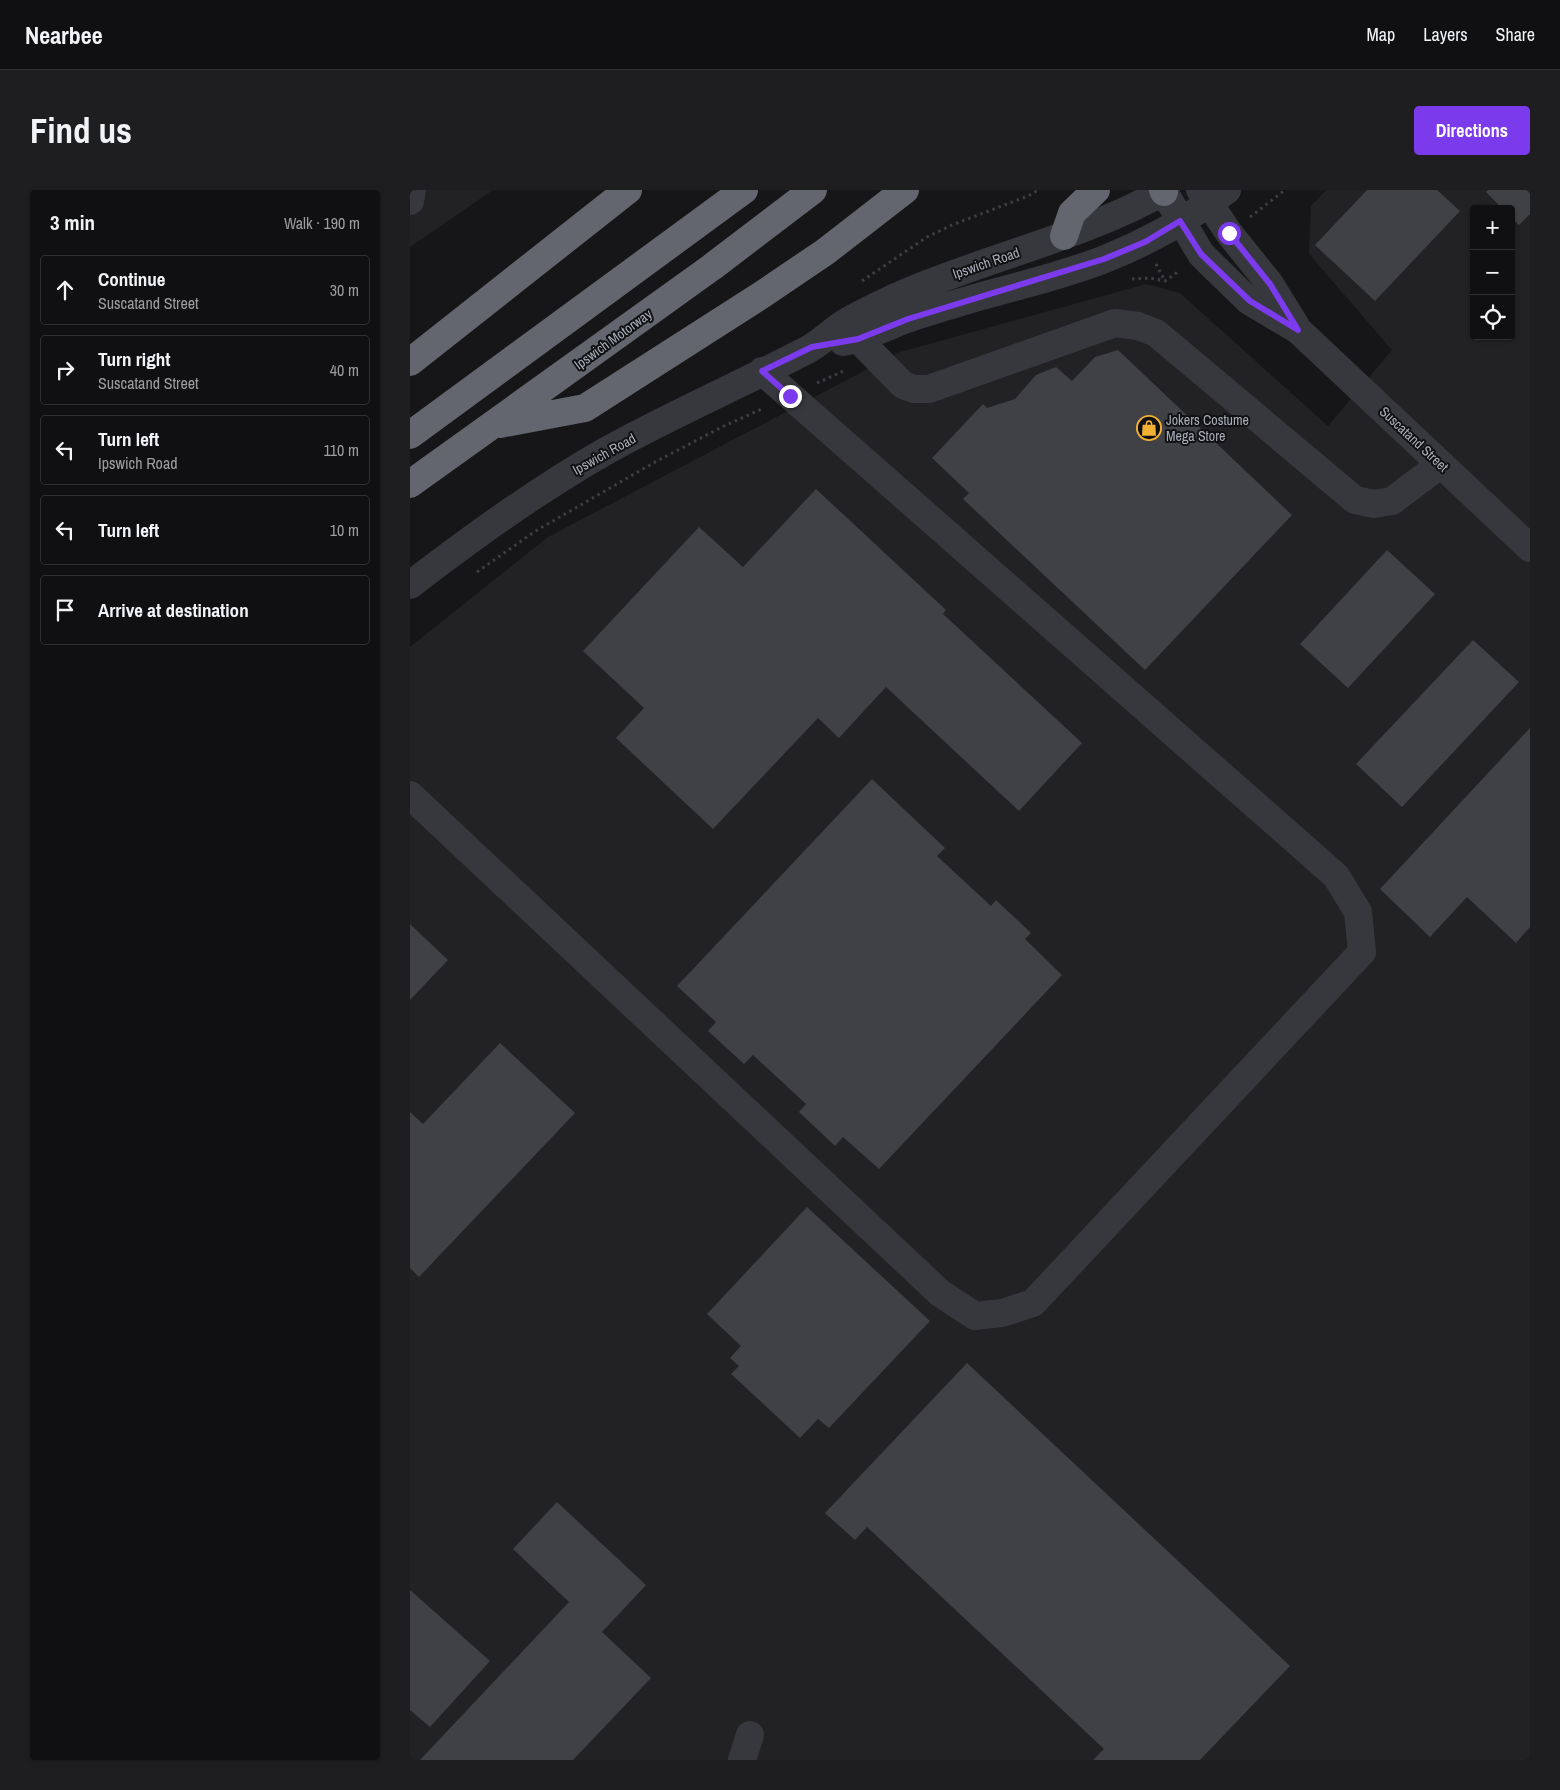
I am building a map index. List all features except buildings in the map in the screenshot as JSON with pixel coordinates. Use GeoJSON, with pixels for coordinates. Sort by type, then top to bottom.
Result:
{"type":"FeatureCollection","features":[{"type":"Feature","properties":{"kind":"highway"},"geometry":{"type":"LineString","coordinates":[[410,362],[628,190]]}},
{"type":"Feature","properties":{"kind":"highway"},"geometry":{"type":"LineString","coordinates":[[410,435],[744,190]]}},
{"type":"Feature","properties":{"kind":"highway","name":"Ipswich Motorway"},"geometry":{"type":"LineString","coordinates":[[410,484],[712,267],[813,190]]}},
{"type":"Feature","properties":{"kind":"highway"},"geometry":{"type":"LineString","coordinates":[[493,425],[585,408],[825,252],[905,190]]}},
{"type":"Feature","properties":{"kind":"highway"},"geometry":{"type":"LineString","coordinates":[[1064,236],[1072,214],[1096,190]]}},
{"type":"Feature","properties":{"kind":"street"},"geometry":{"type":"LineString","coordinates":[[410,201],[412,190]]}},
{"type":"Feature","properties":{"kind":"street","name":"Ipswich Road"},"geometry":{"type":"LineString","coordinates":[[410,585],[490,525],[543,489],[606,451],[812,347],[847,322],[904,294],[969,268],[1064,236],[1113,216],[1164,190]]}},
{"type":"Feature","properties":{"kind":"street","name":"Suscatand Street"},"geometry":{"type":"LineString","coordinates":[[1164,190],[1180,221],[1201,254],[1250,301],[1298,330],[1530,548]]}},
{"type":"Feature","properties":{"kind":"street","name":"Ipswich Road"},"geometry":{"type":"LineString","coordinates":[[812,347],[858,339],[908,319],[1104,259],[1145,242],[1180,221],[1212,195]]}},
{"type":"Feature","properties":{"kind":"street","name":"Suscatand Street"},"geometry":{"type":"LineString","coordinates":[[1212,195],[1229,233],[1270,284],[1298,330]]}},
{"type":"Feature","properties":{"kind":"street"},"geometry":{"type":"LineString","coordinates":[[858,339],[903,385],[914,389],[929,389],[1115,323],[1138,326],[1156,333],[1355,500],[1374,504],[1392,501],[1441,464]]}},
{"type":"Feature","properties":{"kind":"street"},"geometry":{"type":"LineString","coordinates":[[410,795],[940,1293],[975,1316],[1002,1313],[1033,1303],[1362,952],[1358,912],[1336,876],[762,371]]}},
{"type":"Feature","properties":{"kind":"path"},"geometry":{"type":"LineString","coordinates":[[1273,199],[1285,190]]}},
{"type":"Feature","properties":{"kind":"shaded area"},"geometry":{"type":"Polygon","coordinates":[[[410,190],[493,190],[410,247],[410,190]]]}},
{"type":"Feature","properties":{"kind":"shaded area"},"geometry":{"type":"Polygon","coordinates":[[[1326,190],[1530,190],[1530,1760],[410,1760],[410,647],[548,537],[900,352],[1146,284],[1180,293],[1328,426],[1392,350],[1309,254],[1311,206],[1326,190]]]}},
{"type":"Feature","properties":{"kind":"place","name":"Jokers Costume Mega Store"},"geometry":{"type":"Point","coordinates":[1149,428]}},
{"type":"Feature","properties":{"kind":"route"},"geometry":{"type":"LineString","coordinates":[[790,396],[762,371],[812,347],[858,339],[908,319],[960,302],[1071,271],[1145,242],[1180,221],[1201,254],[1250,301],[1298,330],[1270,284],[1229,233]]}}]}
